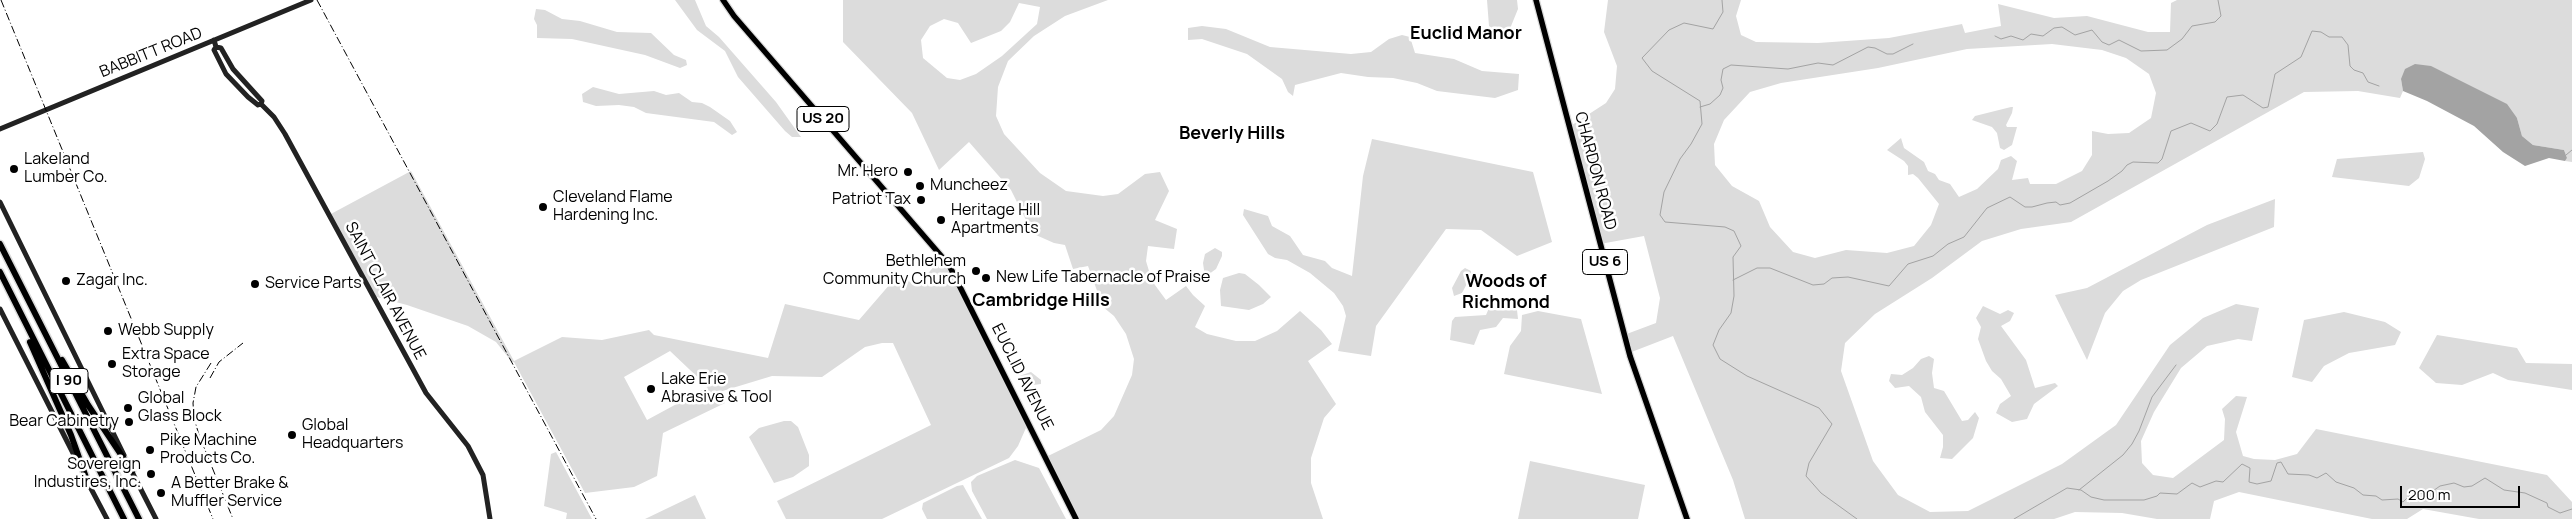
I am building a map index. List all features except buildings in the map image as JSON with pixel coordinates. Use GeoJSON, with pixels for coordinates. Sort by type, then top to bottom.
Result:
{"type":"FeatureCollection","features":[{"type":"Feature","properties":{"kind":"highway","name":"I 90"},"geometry":{"type":"LineString","coordinates":[[0,244],[139,519]]}},
{"type":"Feature","properties":{"kind":"highway","name":"I 90"},"geometry":{"type":"LineString","coordinates":[[0,272],[124,519]]}},
{"type":"Feature","properties":{"kind":"highway"},"geometry":{"type":"LineString","coordinates":[[18,310],[88,483]]}},
{"type":"Feature","properties":{"kind":"highway"},"geometry":{"type":"LineString","coordinates":[[45,335],[132,471]]}},
{"type":"Feature","properties":{"kind":"main road","name":"EUCLID AVENUE"},"geometry":{"type":"LineString","coordinates":[[723,0],[738,21],[949,264],[1076,519]]}},
{"type":"Feature","properties":{"kind":"main road","name":"CHARDON ROAD"},"geometry":{"type":"LineString","coordinates":[[1536,0],[1630,356],[1687,519]]}},
{"type":"Feature","properties":{"kind":"street","name":"BABBITT ROAD"},"geometry":{"type":"LineString","coordinates":[[0,129],[311,0]]}},
{"type":"Feature","properties":{"kind":"street","name":"SAINT CLAIR AVENUE"},"geometry":{"type":"LineString","coordinates":[[214,40],[216,47],[214,50],[230,79],[258,106],[261,104],[274,117],[286,134],[426,394],[468,446],[483,475],[490,519]]}},
{"type":"Feature","properties":{"kind":"street"},"geometry":{"type":"LineString","coordinates":[[0,202],[156,519]]}},
{"type":"Feature","properties":{"kind":"street"},"geometry":{"type":"LineString","coordinates":[[0,309],[107,519]]}},
{"type":"Feature","properties":{"kind":"shaded area"},"geometry":{"type":"Polygon","coordinates":[[[675,0],[695,0],[706,26],[719,37],[776,102],[801,137],[792,137],[785,131],[738,77],[725,51],[697,30],[675,0]]]}},
{"type":"Feature","properties":{"kind":"shaded area"},"geometry":{"type":"Polygon","coordinates":[[[843,0],[1108,0],[1065,16],[1034,36],[1008,61],[998,87],[996,116],[1004,134],[1040,173],[1066,191],[1103,196],[1118,194],[1145,174],[1160,172],[1169,191],[1155,220],[1177,229],[1174,249],[1148,246],[1146,261],[1152,281],[1166,300],[1186,286],[1205,306],[1195,327],[1207,334],[1236,341],[1255,341],[1277,331],[1300,311],[1321,330],[1332,344],[1308,361],[1336,404],[1324,418],[1311,458],[1311,483],[1323,519],[1076,519],[1046,457],[1101,430],[1114,416],[1132,375],[1134,359],[1126,334],[1114,316],[1103,307],[1088,266],[1073,269],[1065,245],[1054,243],[1036,235],[1029,226],[1011,190],[969,142],[939,170],[912,113],[843,42],[843,0]],[[1019,3],[1010,22],[1001,31],[971,43],[958,23],[944,19],[930,26],[921,40],[923,58],[947,78],[960,80],[976,74],[1002,56],[1037,24],[1040,7],[1019,3]]]}},
{"type":"Feature","properties":{"kind":"shaded area"},"geometry":{"type":"Polygon","coordinates":[[[1487,0],[1517,0],[1518,9],[1509,31],[1494,31],[1489,26],[1487,0]]]}},
{"type":"Feature","properties":{"kind":"shaded area"},"geometry":{"type":"Polygon","coordinates":[[[1608,0],[1741,0],[1736,16],[1741,35],[1756,42],[1818,43],[1889,38],[1962,24],[1965,33],[2001,26],[1998,4],[2054,18],[2087,16],[2148,32],[2170,32],[2171,3],[2177,0],[2572,0],[2572,162],[2565,161],[2567,158],[2564,150],[2533,145],[2522,136],[2517,118],[2401,79],[2403,91],[2400,98],[2358,91],[2304,92],[2071,222],[2021,229],[1982,241],[1932,278],[1875,314],[1845,343],[1841,371],[1873,461],[1898,495],[1930,512],[1968,511],[2062,464],[2116,425],[2170,345],[2203,318],[2236,304],[2259,308],[2252,341],[2238,339],[2207,346],[2181,368],[2154,412],[2141,441],[2142,463],[2153,475],[2173,478],[2224,440],[2225,419],[2222,409],[2236,396],[2247,397],[2236,432],[2243,456],[2254,459],[2275,460],[2297,454],[2316,429],[2547,475],[2572,502],[2572,519],[2479,519],[2423,509],[2407,519],[2372,519],[2239,492],[2214,501],[2210,519],[2157,519],[2122,513],[2075,512],[2054,519],[1745,519],[1733,480],[1673,336],[1629,353],[1624,335],[1656,323],[1660,298],[1644,236],[1600,244],[1569,127],[1606,103],[1615,89],[1617,66],[1604,32],[1608,0]],[[2052,44],[1967,49],[1878,68],[1781,83],[1750,92],[1724,120],[1714,144],[1715,165],[1732,186],[1759,201],[1770,227],[1793,252],[1815,258],[1846,250],[1887,253],[1914,246],[1931,225],[1939,204],[1918,178],[1913,174],[1908,175],[1908,166],[1904,161],[1887,150],[1901,138],[1904,148],[1924,162],[1928,171],[1935,174],[1939,180],[1950,184],[1959,197],[1977,189],[1998,169],[2001,160],[2011,156],[2017,161],[2012,180],[2028,178],[2030,184],[2056,184],[2082,171],[2092,155],[2092,131],[2108,134],[2129,133],[2151,118],[2156,93],[2149,74],[2126,58],[2102,50],[2052,44]]]}},
{"type":"Feature","properties":{"kind":"shaded area"},"geometry":{"type":"Polygon","coordinates":[[[536,9],[545,10],[562,19],[580,21],[617,32],[651,33],[674,55],[686,60],[687,65],[680,68],[645,55],[572,39],[537,38],[537,25],[534,19],[536,9]]]}},
{"type":"Feature","properties":{"kind":"shaded area"},"geometry":{"type":"Polygon","coordinates":[[[1202,26],[1226,29],[1270,47],[1351,54],[1371,52],[1389,39],[1402,35],[1410,37],[1415,53],[1454,59],[1482,71],[1519,74],[1518,90],[1495,98],[1437,91],[1417,83],[1393,78],[1341,73],[1295,85],[1293,96],[1288,92],[1282,79],[1247,54],[1202,39],[1188,40],[1188,28],[1202,26]]]}},
{"type":"Feature","properties":{"kind":"shaded area"},"geometry":{"type":"Polygon","coordinates":[[[2415,64],[2431,66],[2507,104],[2517,118],[2522,136],[2533,145],[2564,150],[2567,158],[2565,161],[2549,158],[2525,166],[2503,152],[2474,126],[2427,101],[2403,91],[2401,79],[2405,69],[2415,64]]]}},
{"type":"Feature","properties":{"kind":"shaded area"},"geometry":{"type":"Polygon","coordinates":[[[593,87],[619,94],[654,91],[666,95],[679,93],[692,102],[702,103],[710,107],[730,121],[737,132],[732,135],[714,122],[646,113],[634,107],[619,105],[596,106],[583,102],[582,94],[593,87]]]}},
{"type":"Feature","properties":{"kind":"shaded area"},"geometry":{"type":"Polygon","coordinates":[[[2013,107],[2012,113],[2006,125],[2007,127],[2017,127],[2012,145],[2004,150],[2000,148],[1997,133],[1992,127],[1972,120],[1975,116],[2013,107]]]}},
{"type":"Feature","properties":{"kind":"shaded area"},"geometry":{"type":"Polygon","coordinates":[[[1372,139],[1533,172],[1552,242],[1517,256],[1481,230],[1446,229],[1376,326],[1371,356],[1338,351],[1346,316],[1343,306],[1334,293],[1310,273],[1287,260],[1275,258],[1268,254],[1243,215],[1244,209],[1268,216],[1272,226],[1290,236],[1303,255],[1325,261],[1332,268],[1352,276],[1363,176],[1372,139]]]}},
{"type":"Feature","properties":{"kind":"shaded area"},"geometry":{"type":"Polygon","coordinates":[[[2423,152],[2425,159],[2419,178],[2409,186],[2332,177],[2337,159],[2423,152]]]}},
{"type":"Feature","properties":{"kind":"shaded area"},"geometry":{"type":"Polygon","coordinates":[[[411,171],[514,361],[562,337],[602,340],[649,330],[654,335],[768,358],[785,304],[859,320],[897,276],[917,285],[943,257],[1029,421],[1018,446],[1009,458],[882,519],[786,519],[777,501],[931,425],[893,343],[882,343],[865,347],[822,377],[772,376],[716,393],[725,403],[663,433],[657,476],[634,487],[585,493],[514,362],[496,342],[468,326],[407,305],[373,296],[329,215],[411,171]],[[670,351],[624,377],[647,420],[708,387],[670,351]]]}},
{"type":"Feature","properties":{"kind":"shaded area"},"geometry":{"type":"Polygon","coordinates":[[[2275,199],[2274,227],[2141,280],[2123,291],[2105,313],[2087,360],[2055,295],[2087,288],[2207,225],[2275,199]]]}},
{"type":"Feature","properties":{"kind":"shaded area"},"geometry":{"type":"Polygon","coordinates":[[[1215,248],[1222,252],[1222,256],[1216,269],[1205,277],[1203,263],[1205,254],[1215,248]]]}},
{"type":"Feature","properties":{"kind":"shaded area"},"geometry":{"type":"Polygon","coordinates":[[[1465,268],[1471,271],[1471,276],[1462,293],[1454,296],[1452,288],[1461,271],[1465,268]]]}},
{"type":"Feature","properties":{"kind":"shaded area"},"geometry":{"type":"Polygon","coordinates":[[[1239,273],[1245,274],[1271,297],[1263,304],[1249,310],[1221,306],[1220,290],[1223,278],[1239,273]]]}},
{"type":"Feature","properties":{"kind":"shaded area"},"geometry":{"type":"Polygon","coordinates":[[[1492,301],[1513,302],[1517,310],[1518,319],[1503,318],[1496,327],[1480,330],[1474,345],[1450,340],[1452,321],[1455,317],[1486,315],[1492,301]]]}},
{"type":"Feature","properties":{"kind":"shaded area"},"geometry":{"type":"Polygon","coordinates":[[[1983,306],[2000,314],[2008,310],[2014,313],[2010,321],[2001,326],[2026,360],[2035,388],[2055,383],[2058,386],[2034,404],[2027,419],[2012,422],[1996,413],[2000,404],[2011,396],[2001,379],[1992,371],[1986,361],[1978,339],[1981,327],[1976,318],[1983,306]]]}},
{"type":"Feature","properties":{"kind":"shaded area"},"geometry":{"type":"Polygon","coordinates":[[[1538,311],[1581,319],[1602,394],[1504,374],[1510,346],[1521,331],[1522,315],[1538,311]]]}},
{"type":"Feature","properties":{"kind":"shaded area"},"geometry":{"type":"Polygon","coordinates":[[[2344,312],[2385,322],[2401,332],[2395,345],[2349,353],[2324,366],[2312,382],[2292,377],[2304,320],[2344,312]]]}},
{"type":"Feature","properties":{"kind":"shaded area"},"geometry":{"type":"Polygon","coordinates":[[[2437,335],[2517,348],[2526,363],[2572,364],[2572,390],[2508,380],[2493,373],[2462,385],[2436,383],[2419,368],[2437,335]]]}},
{"type":"Feature","properties":{"kind":"shaded area"},"geometry":{"type":"Polygon","coordinates":[[[1929,356],[1934,359],[1932,373],[1934,388],[1944,391],[1962,421],[1968,420],[1975,412],[1979,418],[1973,438],[1952,459],[1940,458],[1943,447],[1943,435],[1925,412],[1921,397],[1909,386],[1895,388],[1889,381],[1891,374],[1902,375],[1913,368],[1921,359],[1929,356]]]}},
{"type":"Feature","properties":{"kind":"shaded area"},"geometry":{"type":"Polygon","coordinates":[[[1031,372],[1041,380],[1041,384],[1033,385],[1022,382],[1019,376],[1031,372]]]}},
{"type":"Feature","properties":{"kind":"shaded area"},"geometry":{"type":"Polygon","coordinates":[[[791,421],[798,427],[809,455],[809,466],[793,477],[774,483],[749,437],[759,428],[791,421]]]}},
{"type":"Feature","properties":{"kind":"shaded area"},"geometry":{"type":"Polygon","coordinates":[[[556,452],[592,519],[566,519],[567,513],[544,506],[551,454],[556,452]]]}},
{"type":"Feature","properties":{"kind":"shaded area"},"geometry":{"type":"Polygon","coordinates":[[[1015,460],[1039,468],[1066,519],[987,519],[972,491],[971,482],[977,476],[1015,460]]]}},
{"type":"Feature","properties":{"kind":"shaded area"},"geometry":{"type":"Polygon","coordinates":[[[1530,461],[1645,485],[1638,519],[1518,519],[1530,461]]]}},
{"type":"Feature","properties":{"kind":"shaded area"},"geometry":{"type":"Polygon","coordinates":[[[963,485],[982,519],[927,519],[922,509],[923,503],[957,486],[963,485]]]}},
{"type":"Feature","properties":{"kind":"shaded area"},"geometry":{"type":"Polygon","coordinates":[[[695,495],[706,519],[645,519],[695,495]]]}},
{"type":"Feature","properties":{"kind":"waterway"},"geometry":{"type":"LineString","coordinates":[[1722,0],[1723,12],[1713,29],[1684,23],[1669,30],[1642,58],[1652,71],[1700,101],[1702,124],[1680,159],[1664,192],[1660,215],[1665,222],[1725,227],[1734,231],[1741,246],[1733,257],[1734,296],[1731,313],[1719,330],[1713,345],[1720,359],[1747,376],[1819,408],[1832,424],[1809,463],[1806,476],[1821,493],[1857,519]]}},
{"type":"Feature","properties":{"kind":"waterway"},"geometry":{"type":"LineString","coordinates":[[1995,36],[2001,39],[2011,36],[2023,40],[2031,34],[2043,36],[2054,28],[2062,27],[2075,35],[2092,30],[2102,42],[2109,45],[2119,40],[2141,51],[2167,50],[2182,39],[2192,26],[2215,22],[2221,16],[2218,0]]}},
{"type":"Feature","properties":{"kind":"waterway"},"geometry":{"type":"LineString","coordinates":[[1733,280],[1757,268],[1770,268],[1813,285],[1824,284],[1832,278],[1848,277],[1889,286],[1908,264],[1933,256],[1948,244],[1964,237],[1987,208],[2010,197],[2025,207],[2056,202],[2060,205],[2070,203],[2108,181],[2133,162],[2158,163],[2162,159],[2171,131],[2191,123],[2210,131],[2217,124],[2227,97],[2243,95],[2263,108],[2268,107],[2275,74],[2301,57],[2312,31],[2321,32],[2329,37],[2342,37],[2348,45],[2350,66],[2354,70],[2363,73],[2368,82],[2379,86]]}},
{"type":"Feature","properties":{"kind":"waterway"},"geometry":{"type":"LineString","coordinates":[[1700,107],[1710,104],[1720,95],[1723,88],[1721,80],[1723,69],[1731,65],[1788,69],[1818,63],[1833,65],[1868,47],[1887,54],[1893,54],[1913,44]]}},
{"type":"Feature","properties":{"kind":"waterway"},"geometry":{"type":"LineString","coordinates":[[2566,155],[2572,150]]}},
{"type":"Feature","properties":{"kind":"waterway"},"geometry":{"type":"LineString","coordinates":[[2079,490],[2123,455],[2132,444],[2152,397],[2176,365]]}},
{"type":"Feature","properties":{"kind":"waterway"},"geometry":{"type":"LineString","coordinates":[[2014,519],[2067,488],[2081,490],[2091,497],[2104,500],[2144,500],[2157,496],[2160,493],[2177,494],[2192,483],[2200,487],[2216,481],[2223,482],[2242,464],[2250,468],[2249,482],[2257,484],[2271,481],[2277,463],[2281,462],[2288,474],[2309,475],[2317,478],[2326,473],[2336,482],[2354,488],[2363,495],[2376,496],[2382,500],[2398,499],[2403,502],[2414,491],[2427,495],[2440,486],[2454,483],[2464,487],[2472,486],[2485,478],[2504,490],[2525,493],[2547,503],[2548,507],[2560,513],[2572,509]]}},
{"type":"Feature","properties":{"kind":"railway"},"geometry":{"type":"LineString","coordinates":[[1,0],[213,519]]}},
{"type":"Feature","properties":{"kind":"railway"},"geometry":{"type":"LineString","coordinates":[[317,0],[596,519]]}},
{"type":"Feature","properties":{"kind":"railway"},"geometry":{"type":"LineString","coordinates":[[210,378],[219,362],[243,343]]}},
{"type":"Feature","properties":{"kind":"railway"},"geometry":{"type":"LineString","coordinates":[[211,363],[196,387],[193,403],[194,418],[233,519]]}},
{"type":"Feature","properties":{"kind":"place","name":"Lakeland Lumber Co."},"geometry":{"type":"Point","coordinates":[14,169]}},
{"type":"Feature","properties":{"kind":"place","name":"Mr. Hero"},"geometry":{"type":"Point","coordinates":[908,172]}},
{"type":"Feature","properties":{"kind":"place","name":"Muncheez"},"geometry":{"type":"Point","coordinates":[920,186]}},
{"type":"Feature","properties":{"kind":"place","name":"Patriot Tax"},"geometry":{"type":"Point","coordinates":[921,200]}},
{"type":"Feature","properties":{"kind":"place","name":"Cleveland Flame Hardening Inc."},"geometry":{"type":"Point","coordinates":[543,207]}},
{"type":"Feature","properties":{"kind":"place","name":"Heritage Hill Apartments"},"geometry":{"type":"Point","coordinates":[941,220]}},
{"type":"Feature","properties":{"kind":"place","name":"Bethlehem Community Church"},"geometry":{"type":"Point","coordinates":[976,271]}},
{"type":"Feature","properties":{"kind":"place","name":"New Life Tabernacle of Praise"},"geometry":{"type":"Point","coordinates":[986,278]}},
{"type":"Feature","properties":{"kind":"place","name":"Zagar Inc."},"geometry":{"type":"Point","coordinates":[66,281]}},
{"type":"Feature","properties":{"kind":"place","name":"Service Parts"},"geometry":{"type":"Point","coordinates":[255,284]}},
{"type":"Feature","properties":{"kind":"place","name":"Webb Supply"},"geometry":{"type":"Point","coordinates":[108,331]}},
{"type":"Feature","properties":{"kind":"place","name":"Extra Space Storage"},"geometry":{"type":"Point","coordinates":[112,364]}},
{"type":"Feature","properties":{"kind":"place","name":"Lake Erie Abrasive & Tool"},"geometry":{"type":"Point","coordinates":[651,389]}},
{"type":"Feature","properties":{"kind":"place","name":"Global Glass Block"},"geometry":{"type":"Point","coordinates":[128,408]}},
{"type":"Feature","properties":{"kind":"place","name":"Bear Cabinetry"},"geometry":{"type":"Point","coordinates":[129,422]}},
{"type":"Feature","properties":{"kind":"place","name":"Global Headquarters"},"geometry":{"type":"Point","coordinates":[292,435]}},
{"type":"Feature","properties":{"kind":"place","name":"Pike Machine Products Co."},"geometry":{"type":"Point","coordinates":[150,450]}},
{"type":"Feature","properties":{"kind":"place","name":"Sovereign Industires, Inc."},"geometry":{"type":"Point","coordinates":[151,474]}},
{"type":"Feature","properties":{"kind":"place","name":"A Better Brake & Muffler Service"},"geometry":{"type":"Point","coordinates":[161,493]}},
{"type":"Feature","properties":{"kind":"district","name":"Euclid Manor"},"geometry":{"type":"Point","coordinates":[1466,34]}},
{"type":"Feature","properties":{"kind":"district","name":"Beverly Hills"},"geometry":{"type":"Point","coordinates":[1232,134]}},
{"type":"Feature","properties":{"kind":"district","name":"Woods of Richmond"},"geometry":{"type":"Point","coordinates":[1506,292]}},
{"type":"Feature","properties":{"kind":"district","name":"Cambridge Hills"},"geometry":{"type":"Point","coordinates":[1041,301]}}]}
